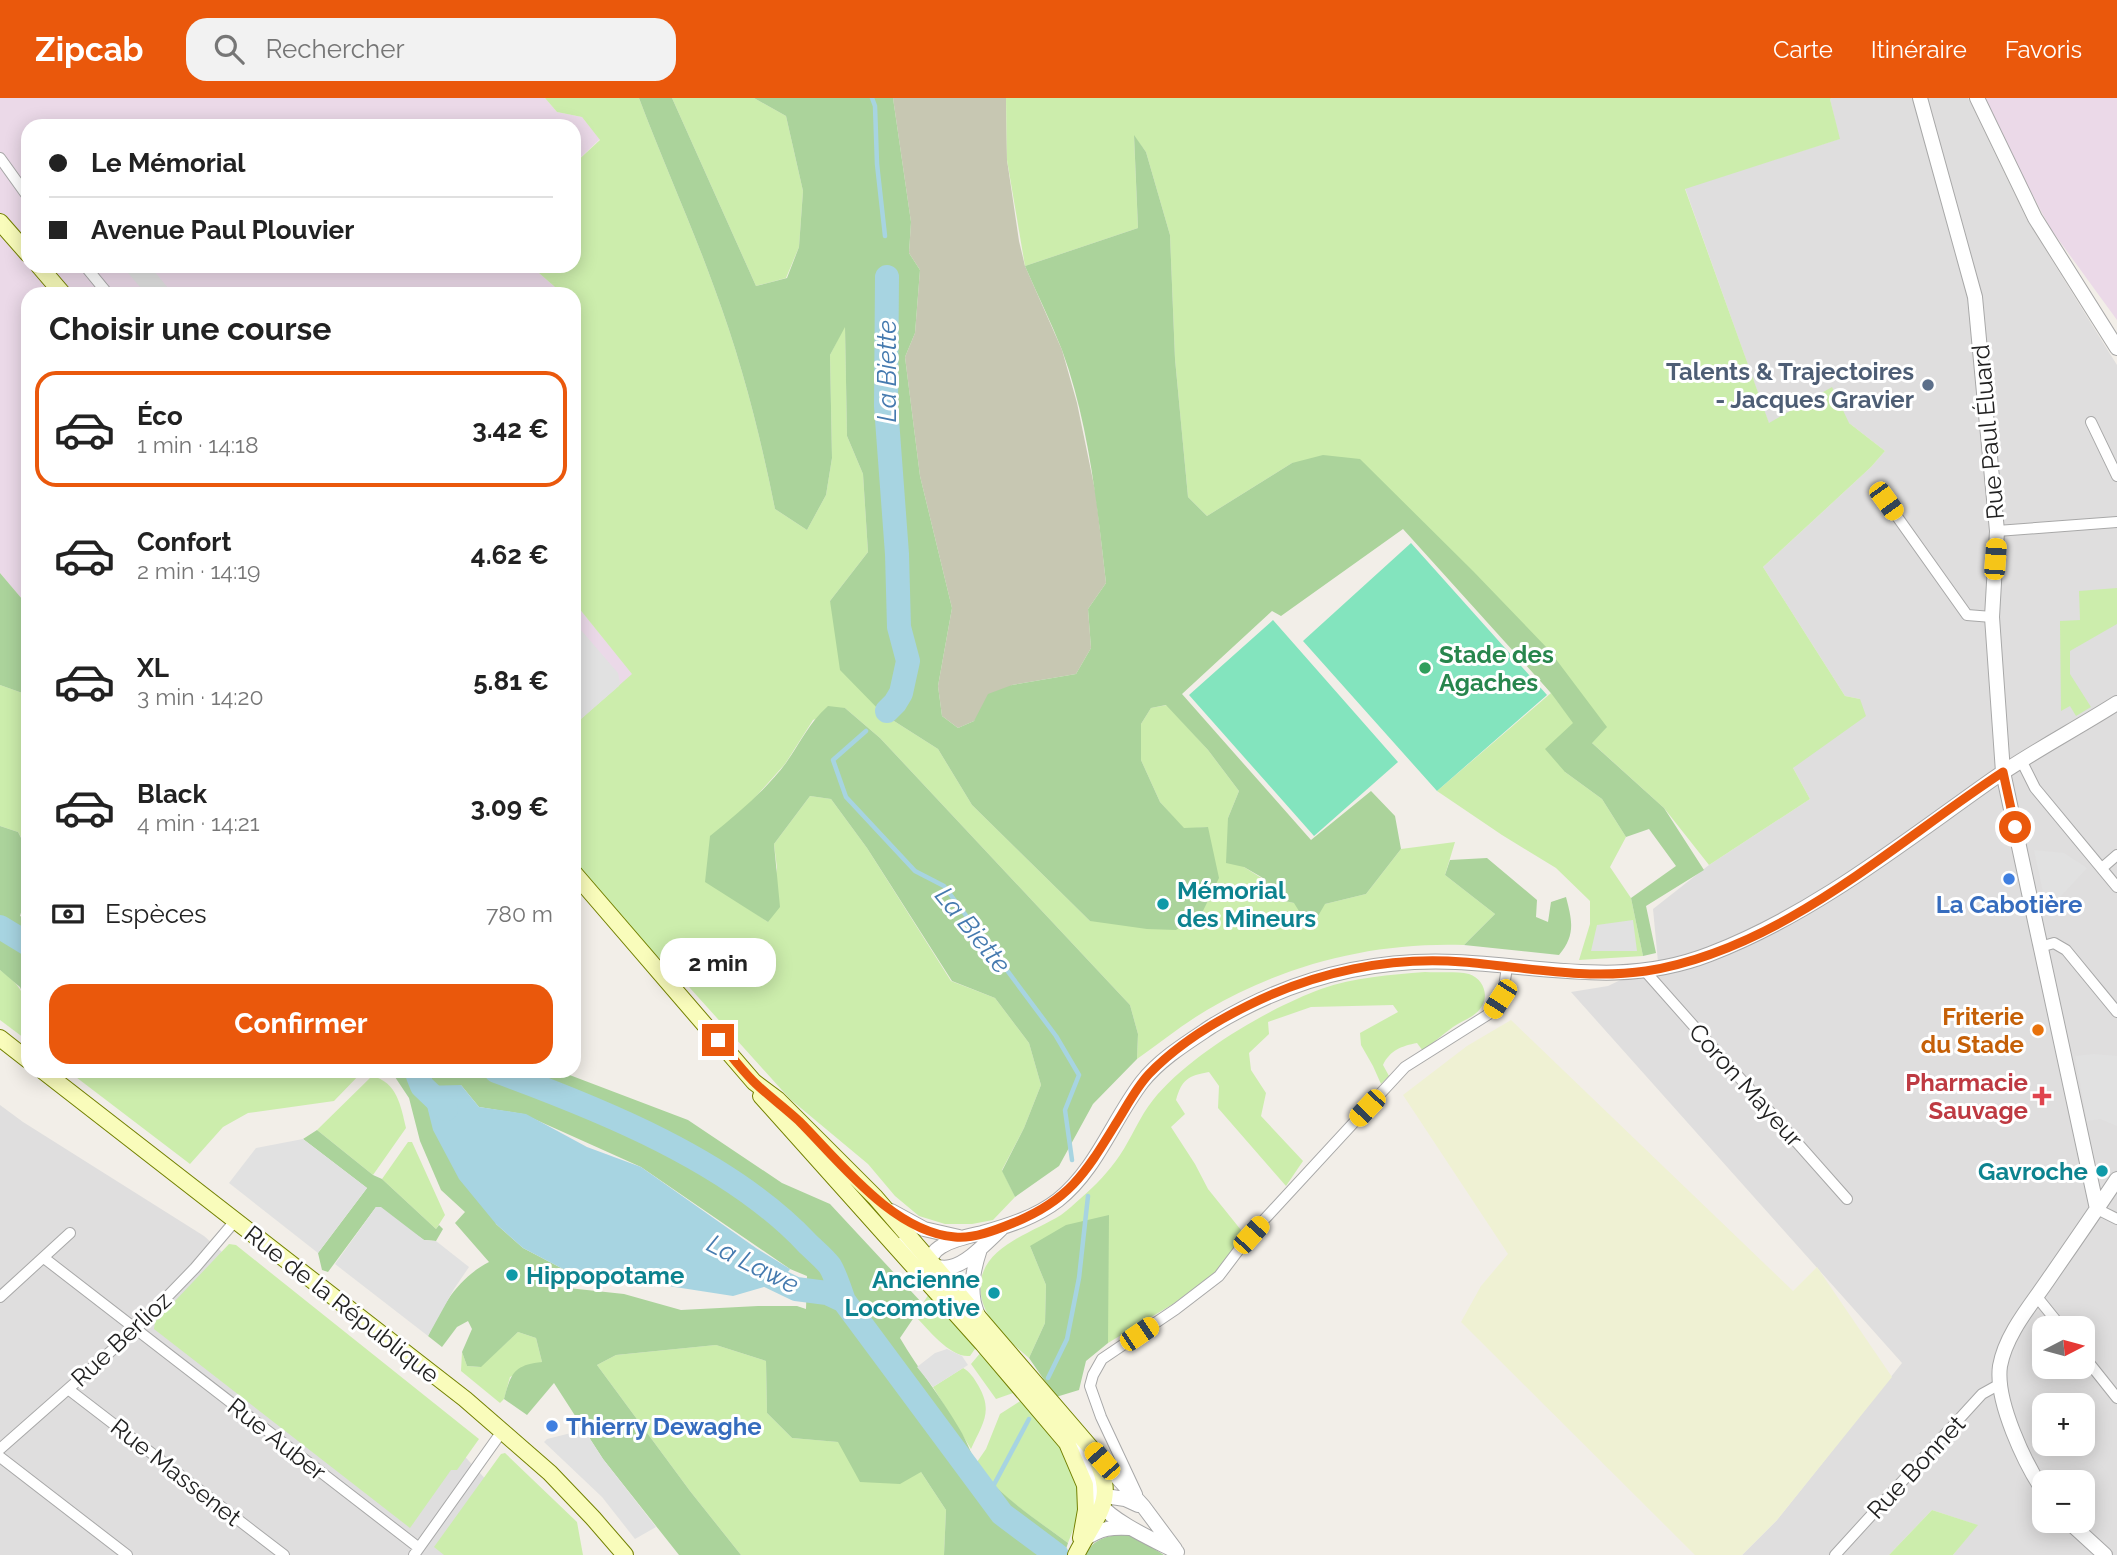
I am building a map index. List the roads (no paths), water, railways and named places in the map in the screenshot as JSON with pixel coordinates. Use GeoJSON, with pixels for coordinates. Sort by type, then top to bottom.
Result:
{"type":"FeatureCollection","features":[{"type":"Feature","properties":{"kind":"main road"},"geometry":{"type":"LineString","coordinates":[[0,222],[21,246]]}},
{"type":"Feature","properties":{"kind":"main road"},"geometry":{"type":"LineString","coordinates":[[45,273],[57,287]]}},
{"type":"Feature","properties":{"kind":"main road"},"geometry":{"type":"LineString","coordinates":[[581,881],[754,1082],[778,1100],[875,1197],[1090,1447],[1101,1466],[1106,1491],[1080,1548]]}},
{"type":"Feature","properties":{"kind":"main road"},"geometry":{"type":"LineString","coordinates":[[0,1038],[21,1054]]}},
{"type":"Feature","properties":{"kind":"main road","name":"Rue de la République"},"geometry":{"type":"LineString","coordinates":[[52,1078],[503,1430],[572,1495],[625,1555]]}},
{"type":"Feature","properties":{"kind":"main road"},"geometry":{"type":"LineString","coordinates":[[754,1082],[764,1101],[1055,1427],[1068,1443],[1085,1485],[1098,1504]]}},
{"type":"Feature","properties":{"kind":"street","name":"Rue Paul Éluard"},"geometry":{"type":"LineString","coordinates":[[1920,98],[1975,297],[1997,531],[1992,617],[2003,772],[2097,1209]]}},
{"type":"Feature","properties":{"kind":"street"},"geometry":{"type":"LineString","coordinates":[[1977,98],[2035,218],[2117,348]]}},
{"type":"Feature","properties":{"kind":"street"},"geometry":{"type":"LineString","coordinates":[[0,158],[21,187]]}},
{"type":"Feature","properties":{"kind":"street"},"geometry":{"type":"LineString","coordinates":[[91,273],[102,287]]}},
{"type":"Feature","properties":{"kind":"street"},"geometry":{"type":"LineString","coordinates":[[2091,422],[2117,476]]}},
{"type":"Feature","properties":{"kind":"street"},"geometry":{"type":"LineString","coordinates":[[1886,501],[1967,615],[1992,617]]}},
{"type":"Feature","properties":{"kind":"street"},"geometry":{"type":"LineString","coordinates":[[1997,531],[2117,522]]}},
{"type":"Feature","properties":{"kind":"street"},"geometry":{"type":"LineString","coordinates":[[934,1289],[931,1263],[944,1245],[1002,1228],[1039,1212],[1062,1197],[1089,1165],[1150,1073],[1177,1050],[1249,1005],[1311,981],[1378,964],[1412,961],[1460,962],[1582,974],[1645,971],[1707,955],[1789,918],[1882,858],[2003,772],[2117,703]]}},
{"type":"Feature","properties":{"kind":"street"},"geometry":{"type":"LineString","coordinates":[[2022,762],[2035,788],[2117,887]]}},
{"type":"Feature","properties":{"kind":"street"},"geometry":{"type":"LineString","coordinates":[[2102,868],[2117,855]]}},
{"type":"Feature","properties":{"kind":"street"},"geometry":{"type":"LineString","coordinates":[[2040,947],[2054,943],[2066,950],[2117,1012]]}},
{"type":"Feature","properties":{"kind":"street"},"geometry":{"type":"LineString","coordinates":[[1143,1506],[1101,1417],[1090,1386],[1102,1359],[1219,1276],[1251,1235],[1405,1067],[1492,1012],[1504,987],[1507,967]]}},
{"type":"Feature","properties":{"kind":"street","name":"Coron Mayeur"},"geometry":{"type":"LineString","coordinates":[[1645,971],[1847,1199]]}},
{"type":"Feature","properties":{"kind":"street"},"geometry":{"type":"LineString","coordinates":[[2032,1474],[2019,1446],[2000,1384],[2000,1366],[2008,1342],[2117,1179]]}},
{"type":"Feature","properties":{"kind":"street"},"geometry":{"type":"LineString","coordinates":[[846,1192],[872,1211],[911,1253],[931,1263],[954,1267],[980,1249],[1002,1228]]}},
{"type":"Feature","properties":{"kind":"street"},"geometry":{"type":"LineString","coordinates":[[875,1197],[912,1224],[944,1235],[968,1237]]}},
{"type":"Feature","properties":{"kind":"street"},"geometry":{"type":"LineString","coordinates":[[2097,1209],[2117,1219]]}},
{"type":"Feature","properties":{"kind":"street","name":"Rue Berlioz"},"geometry":{"type":"LineString","coordinates":[[0,1449],[135,1330],[195,1268],[235,1221]]}},
{"type":"Feature","properties":{"kind":"street"},"geometry":{"type":"LineString","coordinates":[[0,1297],[70,1233]]}},
{"type":"Feature","properties":{"kind":"street"},"geometry":{"type":"LineString","coordinates":[[978,1315],[974,1307],[972,1286],[980,1249]]}},
{"type":"Feature","properties":{"kind":"street","name":"Rue Auber"},"geometry":{"type":"LineString","coordinates":[[44,1258],[416,1552]]}},
{"type":"Feature","properties":{"kind":"street"},"geometry":{"type":"LineString","coordinates":[[2037,1297],[2052,1316]]}},
{"type":"Feature","properties":{"kind":"street"},"geometry":{"type":"LineString","coordinates":[[2095,1370],[2117,1398]]}},
{"type":"Feature","properties":{"kind":"street","name":"Rue Bonnet"},"geometry":{"type":"LineString","coordinates":[[1835,1555],[1982,1394],[2000,1384]]}},
{"type":"Feature","properties":{"kind":"street","name":"Rue Massenet"},"geometry":{"type":"LineString","coordinates":[[68,1389],[284,1555]]}},
{"type":"Feature","properties":{"kind":"street"},"geometry":{"type":"LineString","coordinates":[[416,1552],[503,1430]]}},
{"type":"Feature","properties":{"kind":"street"},"geometry":{"type":"LineString","coordinates":[[1090,1447],[1143,1506],[1179,1554]]}},
{"type":"Feature","properties":{"kind":"street"},"geometry":{"type":"LineString","coordinates":[[0,1457],[127,1555]]}},
{"type":"Feature","properties":{"kind":"street"},"geometry":{"type":"LineString","coordinates":[[1098,1504],[1125,1499],[1143,1506]]}},
{"type":"Feature","properties":{"kind":"street"},"geometry":{"type":"LineString","coordinates":[[1098,1504],[1132,1528],[1179,1554]]}},
{"type":"Feature","properties":{"kind":"street"},"geometry":{"type":"LineString","coordinates":[[1080,1548],[1098,1531],[1111,1527],[1132,1528]]}},
{"type":"Feature","properties":{"kind":"street"},"geometry":{"type":"LineString","coordinates":[[2080,1533],[2105,1555]]}},
{"type":"Feature","properties":{"kind":"water"},"geometry":{"type":"Polygon","coordinates":[[[461,1085],[479,1107],[526,1114],[587,1147],[641,1167],[790,1269],[781,1282],[733,1296],[565,1270],[523,1248],[496,1224],[459,1179],[433,1130],[422,1086],[461,1085]]]}},
{"type":"Feature","properties":{"kind":"waterway","name":"La Biette"},"geometry":{"type":"LineString","coordinates":[[872,98],[875,106],[877,164],[885,236]]}},
{"type":"Feature","properties":{"kind":"waterway","name":"La Biette"},"geometry":{"type":"LineString","coordinates":[[887,277],[886,406],[897,554],[899,627],[908,661],[901,693],[887,711]]}},
{"type":"Feature","properties":{"kind":"waterway","name":"La Biette"},"geometry":{"type":"LineString","coordinates":[[866,731],[833,760],[846,797],[915,871],[944,886],[1056,1036],[1079,1075],[1065,1110],[1072,1160]]}},
{"type":"Feature","properties":{"kind":"waterway","name":"La Lawe"},"geometry":{"type":"LineString","coordinates":[[0,927],[21,940]]}},
{"type":"Feature","properties":{"kind":"waterway","name":"La Lawe"},"geometry":{"type":"LineString","coordinates":[[419,1078],[422,1086],[446,1109]]}},
{"type":"Feature","properties":{"kind":"waterway"},"geometry":{"type":"LineString","coordinates":[[515,1078],[578,1102],[662,1140],[741,1187],[776,1214],[828,1263],[844,1301]]}},
{"type":"Feature","properties":{"kind":"waterway","name":"La Biette"},"geometry":{"type":"LineString","coordinates":[[1048,1378],[1067,1339],[1079,1278],[1088,1196]]}},
{"type":"Feature","properties":{"kind":"waterway","name":"La Lawe"},"geometry":{"type":"LineString","coordinates":[[755,1265],[769,1276],[796,1289],[827,1293],[844,1301],[1002,1514],[1057,1555]]}},
{"type":"Feature","properties":{"kind":"waterway","name":"La Biette"},"geometry":{"type":"LineString","coordinates":[[989,1494],[1029,1419]]}},
{"type":"Feature","properties":{"kind":"place","name":"Talents & Trajectoires - Jacques Gravier"},"geometry":{"type":"Point","coordinates":[1928,385]}},
{"type":"Feature","properties":{"kind":"place","name":"Stade des Agaches"},"geometry":{"type":"Point","coordinates":[1425,668]}},
{"type":"Feature","properties":{"kind":"place","name":"La Cabotière"},"geometry":{"type":"Point","coordinates":[2009,879]}},
{"type":"Feature","properties":{"kind":"place","name":"Mémorial des Mineurs"},"geometry":{"type":"Point","coordinates":[1163,904]}},
{"type":"Feature","properties":{"kind":"place","name":"Friterie du Stade"},"geometry":{"type":"Point","coordinates":[2038,1030]}},
{"type":"Feature","properties":{"kind":"place","name":"Pharmacie Sauvage"},"geometry":{"type":"Point","coordinates":[2042,1096]}},
{"type":"Feature","properties":{"kind":"place","name":"Gavroche"},"geometry":{"type":"Point","coordinates":[2102,1171]}},
{"type":"Feature","properties":{"kind":"place","name":"Hippopotame"},"geometry":{"type":"Point","coordinates":[512,1275]}},
{"type":"Feature","properties":{"kind":"place","name":"Ancienne Locomotive"},"geometry":{"type":"Point","coordinates":[994,1293]}},
{"type":"Feature","properties":{"kind":"place","name":"Thierry Dewaghe"},"geometry":{"type":"Point","coordinates":[552,1426]}}]}
